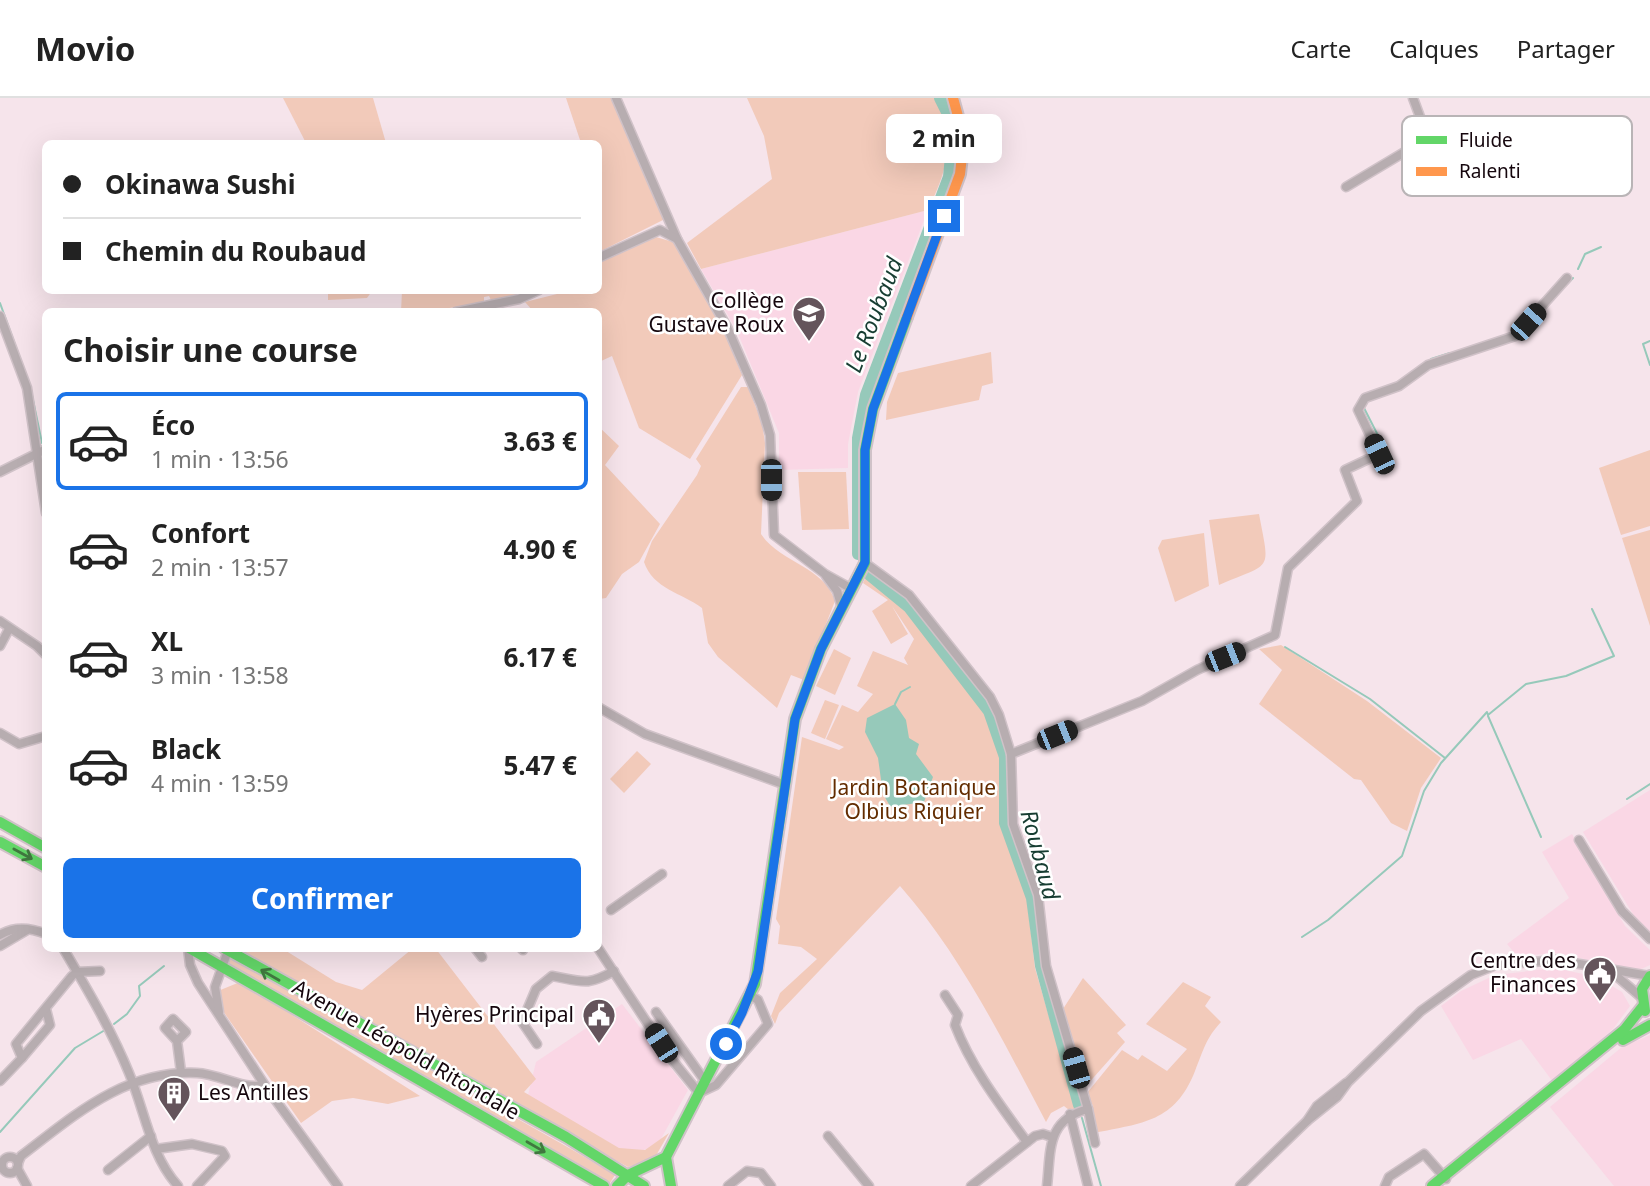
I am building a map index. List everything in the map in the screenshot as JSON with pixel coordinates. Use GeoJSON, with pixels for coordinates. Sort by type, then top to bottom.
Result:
{"type":"FeatureCollection","features":[{"type":"Feature","properties":{"kind":"main road"},"geometry":{"type":"LineString","coordinates":[[671,1186],[666,1157],[750,995],[758,971],[791,734],[802,697],[865,562],[865,450],[868,429],[960,174],[964,138],[953,98]]}},
{"type":"Feature","properties":{"kind":"main road"},"geometry":{"type":"LineString","coordinates":[[0,822],[42,846]]}},
{"type":"Feature","properties":{"kind":"main road"},"geometry":{"type":"LineString","coordinates":[[0,842],[42,865]]}},
{"type":"Feature","properties":{"kind":"main road","name":"Avenue Léopold Ritondale"},"geometry":{"type":"LineString","coordinates":[[196,952],[604,1186]]}},
{"type":"Feature","properties":{"kind":"main road","name":"Avenue Léopold Ritondale"},"geometry":{"type":"LineString","coordinates":[[232,952],[554,1130],[644,1186]]}},
{"type":"Feature","properties":{"kind":"main road"},"geometry":{"type":"LineString","coordinates":[[1444,1181],[1624,1030],[1642,1001],[1650,976]]}},
{"type":"Feature","properties":{"kind":"main road"},"geometry":{"type":"LineString","coordinates":[[1642,1001],[1650,1017]]}},
{"type":"Feature","properties":{"kind":"main road"},"geometry":{"type":"LineString","coordinates":[[1432,1186],[1444,1181],[1629,1036],[1650,1025]]}},
{"type":"Feature","properties":{"kind":"main road"},"geometry":{"type":"LineString","coordinates":[[617,1186],[626,1174],[666,1157]]}},
{"type":"Feature","properties":{"kind":"street"},"geometry":{"type":"LineString","coordinates":[[616,98],[677,239],[727,327],[766,419],[770,435],[774,535],[850,592]]}},
{"type":"Feature","properties":{"kind":"street"},"geometry":{"type":"LineString","coordinates":[[1413,98],[1420,116]]}},
{"type":"Feature","properties":{"kind":"street"},"geometry":{"type":"LineString","coordinates":[[1346,187],[1402,154]]}},
{"type":"Feature","properties":{"kind":"street"},"geometry":{"type":"LineString","coordinates":[[602,256],[660,230],[677,239]]}},
{"type":"Feature","properties":{"kind":"street"},"geometry":{"type":"LineString","coordinates":[[1011,754],[1142,701],[1197,670],[1275,635],[1288,568],[1357,501],[1345,470],[1379,454],[1358,410],[1365,398],[1399,386],[1428,365],[1515,336],[1567,278]]}},
{"type":"Feature","properties":{"kind":"street"},"geometry":{"type":"LineString","coordinates":[[475,308],[530,294]]}},
{"type":"Feature","properties":{"kind":"street"},"geometry":{"type":"LineString","coordinates":[[0,316],[27,388],[42,451],[0,472]]}},
{"type":"Feature","properties":{"kind":"street"},"geometry":{"type":"LineString","coordinates":[[865,562],[909,595],[990,697],[999,715],[1011,754],[1013,824],[1038,894],[1046,966],[1088,1109],[1095,1143]]}},
{"type":"Feature","properties":{"kind":"street"},"geometry":{"type":"LineString","coordinates":[[825,574],[837,591],[842,608]]}},
{"type":"Feature","properties":{"kind":"street"},"geometry":{"type":"LineString","coordinates":[[837,591],[850,592]]}},
{"type":"Feature","properties":{"kind":"street"},"geometry":{"type":"LineString","coordinates":[[0,621],[9,629],[22,634],[42,652]]}},
{"type":"Feature","properties":{"kind":"street"},"geometry":{"type":"LineString","coordinates":[[0,646],[9,629]]}},
{"type":"Feature","properties":{"kind":"street"},"geometry":{"type":"LineString","coordinates":[[602,709],[645,734],[783,784]]}},
{"type":"Feature","properties":{"kind":"street"},"geometry":{"type":"LineString","coordinates":[[0,733],[19,744],[42,737]]}},
{"type":"Feature","properties":{"kind":"street"},"geometry":{"type":"LineString","coordinates":[[1578,840],[1622,911],[1649,939]]}},
{"type":"Feature","properties":{"kind":"street"},"geometry":{"type":"LineString","coordinates":[[611,910],[662,874]]}},
{"type":"Feature","properties":{"kind":"street"},"geometry":{"type":"LineString","coordinates":[[0,934],[15,928],[42,933]]}},
{"type":"Feature","properties":{"kind":"street"},"geometry":{"type":"LineString","coordinates":[[0,946],[27,930]]}},
{"type":"Feature","properties":{"kind":"street"},"geometry":{"type":"LineString","coordinates":[[65,952],[109,1027],[132,1081],[160,1164],[178,1186]]}},
{"type":"Feature","properties":{"kind":"street"},"geometry":{"type":"LineString","coordinates":[[190,952],[195,976],[221,1018],[264,1085],[335,1185]]}},
{"type":"Feature","properties":{"kind":"street"},"geometry":{"type":"LineString","coordinates":[[221,1018],[215,986],[226,952]]}},
{"type":"Feature","properties":{"kind":"street"},"geometry":{"type":"LineString","coordinates":[[478,952],[482,957]]}},
{"type":"Feature","properties":{"kind":"street"},"geometry":{"type":"LineString","coordinates":[[601,952],[669,1056],[699,1093],[716,1085],[768,1024],[758,1000],[750,995]]}},
{"type":"Feature","properties":{"kind":"street"},"geometry":{"type":"LineString","coordinates":[[1240,1186],[1307,1121],[1322,1111],[1348,1082],[1421,1012],[1471,975],[1496,965],[1556,960],[1650,976]]}},
{"type":"Feature","properties":{"kind":"street"},"geometry":{"type":"LineString","coordinates":[[1608,970],[1642,1001]]}},
{"type":"Feature","properties":{"kind":"street"},"geometry":{"type":"LineString","coordinates":[[22,1058],[16,1045],[77,972],[100,971]]}},
{"type":"Feature","properties":{"kind":"street"},"geometry":{"type":"LineString","coordinates":[[537,1044],[522,1023],[536,989],[552,976],[584,984],[595,982],[614,971]]}},
{"type":"Feature","properties":{"kind":"street"},"geometry":{"type":"LineString","coordinates":[[945,995],[958,1016],[954,1025],[961,1041],[989,1090],[1027,1142]]}},
{"type":"Feature","properties":{"kind":"street"},"geometry":{"type":"LineString","coordinates":[[0,1081],[50,1025],[46,1009]]}},
{"type":"Feature","properties":{"kind":"street"},"geometry":{"type":"LineString","coordinates":[[656,1012],[705,1081]]}},
{"type":"Feature","properties":{"kind":"street"},"geometry":{"type":"LineString","coordinates":[[177,1041],[181,1072]]}},
{"type":"Feature","properties":{"kind":"street"},"geometry":{"type":"LineString","coordinates":[[236,1081],[255,1070]]}},
{"type":"Feature","properties":{"kind":"street"},"geometry":{"type":"LineString","coordinates":[[27,1186],[7,1163],[88,1105],[132,1081],[181,1072],[217,1075],[252,1087],[264,1085]]}},
{"type":"Feature","properties":{"kind":"street"},"geometry":{"type":"LineString","coordinates":[[1047,1186],[1052,1138],[1070,1114],[1088,1109]]}},
{"type":"Feature","properties":{"kind":"street"},"geometry":{"type":"LineString","coordinates":[[1070,1114],[1088,1186]]}},
{"type":"Feature","properties":{"kind":"street"},"geometry":{"type":"LineString","coordinates":[[973,1185],[1027,1142],[1043,1134],[1052,1138]]}},
{"type":"Feature","properties":{"kind":"street"},"geometry":{"type":"LineString","coordinates":[[108,1171],[151,1136]]}},
{"type":"Feature","properties":{"kind":"street"},"geometry":{"type":"LineString","coordinates":[[828,1136],[869,1186]]}},
{"type":"Feature","properties":{"kind":"street"},"geometry":{"type":"LineString","coordinates":[[156,1149],[192,1144],[222,1151],[225,1156],[221,1164],[197,1186]]}},
{"type":"Feature","properties":{"kind":"street"},"geometry":{"type":"LineString","coordinates":[[1385,1186],[1389,1177],[1424,1154],[1444,1181]]}},
{"type":"Feature","properties":{"kind":"street"},"geometry":{"type":"LineString","coordinates":[[728,1186],[747,1171],[761,1173],[771,1186]]}},
{"type":"Feature","properties":{"kind":"shaded area","name":"Collège Gustave Roux"},"geometry":{"type":"Polygon","coordinates":[[[928,210],[858,392],[848,444],[848,468],[779,470],[779,433],[737,331],[701,269],[928,210]]]}},
{"type":"Feature","properties":{"kind":"shaded area"},"geometry":{"type":"Polygon","coordinates":[[[895,704],[906,720],[909,738],[919,744],[916,754],[933,777],[924,802],[903,805],[899,809],[890,806],[883,794],[878,758],[865,732],[867,718],[895,704]]]}},
{"type":"Feature","properties":{"kind":"shaded area"},"geometry":{"type":"Polygon","coordinates":[[[1650,790],[1650,934],[1639,924],[1583,832],[1650,790]]]}},
{"type":"Feature","properties":{"kind":"shaded area"},"geometry":{"type":"Polygon","coordinates":[[[1572,834],[1625,926],[1650,950],[1650,965],[1637,971],[1558,953],[1517,956],[1507,944],[1569,898],[1542,852],[1572,834]]]}},
{"type":"Feature","properties":{"kind":"shaded area"},"geometry":{"type":"Polygon","coordinates":[[[1555,968],[1597,977],[1622,992],[1630,1006],[1613,1029],[1553,1082],[1521,1039],[1473,1060],[1441,1006],[1461,991],[1495,975],[1555,968]]]}},
{"type":"Feature","properties":{"kind":"shaded area"},"geometry":{"type":"Polygon","coordinates":[[[622,1004],[688,1090],[657,1146],[643,1150],[620,1149],[528,1095],[536,1062],[622,1004]]]}},
{"type":"Feature","properties":{"kind":"shaded area"},"geometry":{"type":"Polygon","coordinates":[[[1650,1035],[1650,1186],[1614,1186],[1550,1107],[1622,1047],[1650,1035]]]}},
{"type":"Feature","properties":{"kind":"green space"},"geometry":{"type":"Polygon","coordinates":[[[283,98],[373,98],[385,140],[304,140],[283,98]]]}},
{"type":"Feature","properties":{"kind":"green space"},"geometry":{"type":"Polygon","coordinates":[[[566,98],[614,98],[665,219],[602,250],[602,140],[580,140],[566,98]]]}},
{"type":"Feature","properties":{"kind":"green space"},"geometry":{"type":"Polygon","coordinates":[[[747,98],[937,98],[947,127],[947,154],[928,210],[701,269],[687,243],[772,179],[764,136],[747,98]]]}},
{"type":"Feature","properties":{"kind":"green space"},"geometry":{"type":"Polygon","coordinates":[[[656,237],[673,242],[722,326],[742,375],[690,459],[639,428],[612,356],[602,361],[602,308],[530,308],[525,302],[557,294],[602,294],[602,262],[656,237]]]}},
{"type":"Feature","properties":{"kind":"green space"},"geometry":{"type":"Polygon","coordinates":[[[328,294],[370,294],[367,298],[328,300],[328,294]]]}},
{"type":"Feature","properties":{"kind":"green space"},"geometry":{"type":"Polygon","coordinates":[[[402,294],[517,294],[492,302],[489,296],[484,297],[484,303],[449,308],[401,308],[402,294]]]}},
{"type":"Feature","properties":{"kind":"green space"},"geometry":{"type":"Polygon","coordinates":[[[991,352],[993,383],[982,386],[979,400],[886,420],[887,402],[898,373],[991,352]]]}},
{"type":"Feature","properties":{"kind":"green space"},"geometry":{"type":"Polygon","coordinates":[[[741,387],[748,387],[762,423],[765,443],[761,534],[779,552],[821,580],[835,601],[804,680],[791,675],[777,708],[718,657],[708,643],[702,608],[661,584],[648,571],[644,562],[652,541],[697,475],[701,466],[696,459],[741,387]]]}},
{"type":"Feature","properties":{"kind":"green space"},"geometry":{"type":"Polygon","coordinates":[[[602,430],[619,446],[605,465],[660,524],[639,562],[622,574],[606,598],[602,599],[602,430]]]}},
{"type":"Feature","properties":{"kind":"green space"},"geometry":{"type":"Polygon","coordinates":[[[1650,450],[1650,526],[1621,535],[1599,468],[1650,450]]]}},
{"type":"Feature","properties":{"kind":"green space"},"geometry":{"type":"Polygon","coordinates":[[[798,472],[846,472],[849,529],[802,530],[798,472]]]}},
{"type":"Feature","properties":{"kind":"green space"},"geometry":{"type":"Polygon","coordinates":[[[1259,514],[1265,547],[1263,563],[1250,573],[1219,585],[1209,520],[1259,514]]]}},
{"type":"Feature","properties":{"kind":"green space"},"geometry":{"type":"Polygon","coordinates":[[[1650,530],[1650,626],[1622,538],[1650,530]]]}},
{"type":"Feature","properties":{"kind":"green space"},"geometry":{"type":"Polygon","coordinates":[[[1204,533],[1209,586],[1175,602],[1158,548],[1162,540],[1204,533]]]}},
{"type":"Feature","properties":{"kind":"green space","name":"Jardin Botanique Olbius Riquier"},"geometry":{"type":"Polygon","coordinates":[[[866,577],[903,607],[982,707],[999,756],[1004,835],[1027,899],[1035,968],[1076,1110],[1069,1110],[1064,1106],[1051,1113],[1046,1122],[962,970],[900,886],[779,1013],[775,1024],[771,1016],[780,993],[817,959],[801,947],[778,944],[780,926],[776,919],[802,737],[839,750],[844,747],[826,739],[842,705],[858,712],[873,694],[857,686],[873,651],[908,665],[904,658],[914,639],[892,606],[908,634],[891,644],[872,611],[888,600],[863,583],[866,577]]]}},
{"type":"Feature","properties":{"kind":"green space"},"geometry":{"type":"Polygon","coordinates":[[[1281,645],[1367,701],[1441,758],[1421,788],[1407,831],[1391,823],[1361,780],[1354,779],[1259,704],[1282,670],[1259,649],[1281,645]]]}},
{"type":"Feature","properties":{"kind":"green space"},"geometry":{"type":"Polygon","coordinates":[[[834,649],[851,658],[835,695],[816,686],[834,649]]]}},
{"type":"Feature","properties":{"kind":"green space"},"geometry":{"type":"Polygon","coordinates":[[[825,700],[839,705],[825,739],[811,733],[825,700]]]}},
{"type":"Feature","properties":{"kind":"green space"},"geometry":{"type":"Polygon","coordinates":[[[637,751],[651,764],[624,793],[610,779],[637,751]]]}},
{"type":"Feature","properties":{"kind":"green space"},"geometry":{"type":"Polygon","coordinates":[[[237,952],[288,952],[336,982],[362,990],[408,952],[438,952],[536,1079],[524,1092],[619,1148],[645,1150],[669,1133],[654,1159],[628,1167],[237,952]]]}},
{"type":"Feature","properties":{"kind":"green space"},"geometry":{"type":"Polygon","coordinates":[[[231,958],[615,1175],[610,1183],[228,966],[231,958]]]}},
{"type":"Feature","properties":{"kind":"green space"},"geometry":{"type":"Polygon","coordinates":[[[1083,978],[1126,1025],[1117,1033],[1125,1042],[1086,1086],[1063,1009],[1083,978]]]}},
{"type":"Feature","properties":{"kind":"green space"},"geometry":{"type":"Polygon","coordinates":[[[240,982],[420,1096],[388,1104],[353,1098],[332,1101],[301,1123],[223,1011],[218,991],[240,982]]]}},
{"type":"Feature","properties":{"kind":"green space"},"geometry":{"type":"Polygon","coordinates":[[[1183,982],[1211,997],[1205,1006],[1221,1022],[1208,1039],[1187,1088],[1178,1101],[1155,1117],[1094,1133],[1093,1106],[1087,1093],[1122,1050],[1138,1060],[1142,1055],[1167,1071],[1187,1049],[1146,1024],[1183,982]]]}},
{"type":"Feature","properties":{"kind":"waterway","name":"Le Roubaud"},"geometry":{"type":"LineString","coordinates":[[858,554],[858,438],[866,395],[949,177],[953,135],[951,120],[940,98]]}},
{"type":"Feature","properties":{"kind":"waterway"},"geometry":{"type":"LineString","coordinates":[[1578,269],[1585,254],[1601,247]]}},
{"type":"Feature","properties":{"kind":"waterway"},"geometry":{"type":"LineString","coordinates":[[1567,284],[1573,278]]}},
{"type":"Feature","properties":{"kind":"waterway"},"geometry":{"type":"LineString","coordinates":[[0,303],[22,364]]}},
{"type":"Feature","properties":{"kind":"waterway"},"geometry":{"type":"LineString","coordinates":[[1650,341],[1643,344],[1650,365]]}},
{"type":"Feature","properties":{"kind":"waterway"},"geometry":{"type":"LineString","coordinates":[[1431,359],[1450,353]]}},
{"type":"Feature","properties":{"kind":"waterway"},"geometry":{"type":"LineString","coordinates":[[30,386],[42,443]]}},
{"type":"Feature","properties":{"kind":"waterway"},"geometry":{"type":"LineString","coordinates":[[1364,408],[1389,457]]}},
{"type":"Feature","properties":{"kind":"waterway","name":"Roubaud"},"geometry":{"type":"LineString","coordinates":[[870,575],[909,607],[989,711],[1005,757],[1005,823],[1032,898],[1041,966],[1079,1105]]}},
{"type":"Feature","properties":{"kind":"waterway"},"geometry":{"type":"LineString","coordinates":[[1302,937],[1328,920],[1402,856],[1424,791],[1441,763],[1487,712],[1488,715],[1526,684],[1566,676],[1614,656],[1592,609]]}},
{"type":"Feature","properties":{"kind":"waterway"},"geometry":{"type":"LineString","coordinates":[[1285,647],[1370,699],[1445,758]]}},
{"type":"Feature","properties":{"kind":"waterway"},"geometry":{"type":"LineString","coordinates":[[895,704],[901,692],[910,687]]}},
{"type":"Feature","properties":{"kind":"waterway"},"geometry":{"type":"LineString","coordinates":[[1488,716],[1541,837]]}},
{"type":"Feature","properties":{"kind":"waterway"},"geometry":{"type":"LineString","coordinates":[[1627,799],[1650,784]]}},
{"type":"Feature","properties":{"kind":"waterway"},"geometry":{"type":"LineString","coordinates":[[900,809],[900,816]]}},
{"type":"Feature","properties":{"kind":"waterway"},"geometry":{"type":"LineString","coordinates":[[114,1024],[127,1014],[140,996],[139,986],[164,966]]}},
{"type":"Feature","properties":{"kind":"waterway"},"geometry":{"type":"LineString","coordinates":[[0,1132],[75,1048],[105,1030]]}},
{"type":"Feature","properties":{"kind":"waterway","name":"Roubaud"},"geometry":{"type":"LineString","coordinates":[[1082,1118],[1101,1186]]}},
{"type":"Feature","properties":{"kind":"traffic: fast"},"geometry":{"type":"LineString","coordinates":[[617,1186],[628,1175],[666,1157],[755,984],[795,719],[821,649],[865,563],[865,450],[873,409],[907,317]]}},
{"type":"Feature","properties":{"kind":"traffic: fast"},"geometry":{"type":"LineString","coordinates":[[0,822],[42,846]]}},
{"type":"Feature","properties":{"kind":"traffic: fast"},"geometry":{"type":"LineString","coordinates":[[0,842],[42,865]]}},
{"type":"Feature","properties":{"kind":"traffic: fast"},"geometry":{"type":"LineString","coordinates":[[196,952],[604,1186]]}},
{"type":"Feature","properties":{"kind":"traffic: fast"},"geometry":{"type":"LineString","coordinates":[[231,952],[566,1137],[644,1186]]}},
{"type":"Feature","properties":{"kind":"traffic: fast"},"geometry":{"type":"LineString","coordinates":[[1645,1011],[1642,989],[1650,976]]}},
{"type":"Feature","properties":{"kind":"traffic: fast"},"geometry":{"type":"LineString","coordinates":[[1432,1186],[1624,1030],[1643,1006]]}},
{"type":"Feature","properties":{"kind":"traffic: fast"},"geometry":{"type":"LineString","coordinates":[[1623,1040],[1650,1025]]}},
{"type":"Feature","properties":{"kind":"traffic: fast"},"geometry":{"type":"LineString","coordinates":[[666,1157],[671,1186]]}},
{"type":"Feature","properties":{"kind":"traffic: slow"},"geometry":{"type":"LineString","coordinates":[[907,317],[960,174],[964,138],[953,98]]}},
{"type":"Feature","properties":{"kind":"place","name":"Collège Gustave Roux"},"geometry":{"type":"Point","coordinates":[809,343]}},
{"type":"Feature","properties":{"kind":"place","name":"Centre des Finances"},"geometry":{"type":"Point","coordinates":[1600,1003]}},
{"type":"Feature","properties":{"kind":"place","name":"Hyères Principal"},"geometry":{"type":"Point","coordinates":[599,1045]}},
{"type":"Feature","properties":{"kind":"place","name":"Les Antilles"},"geometry":{"type":"Point","coordinates":[174,1123]}},
{"type":"Feature","properties":{"kind":"route"},"geometry":{"type":"LineString","coordinates":[[726,1044],[755,984],[758,971],[795,719],[821,649],[865,562],[865,450],[873,409],[944,216]]}}]}
